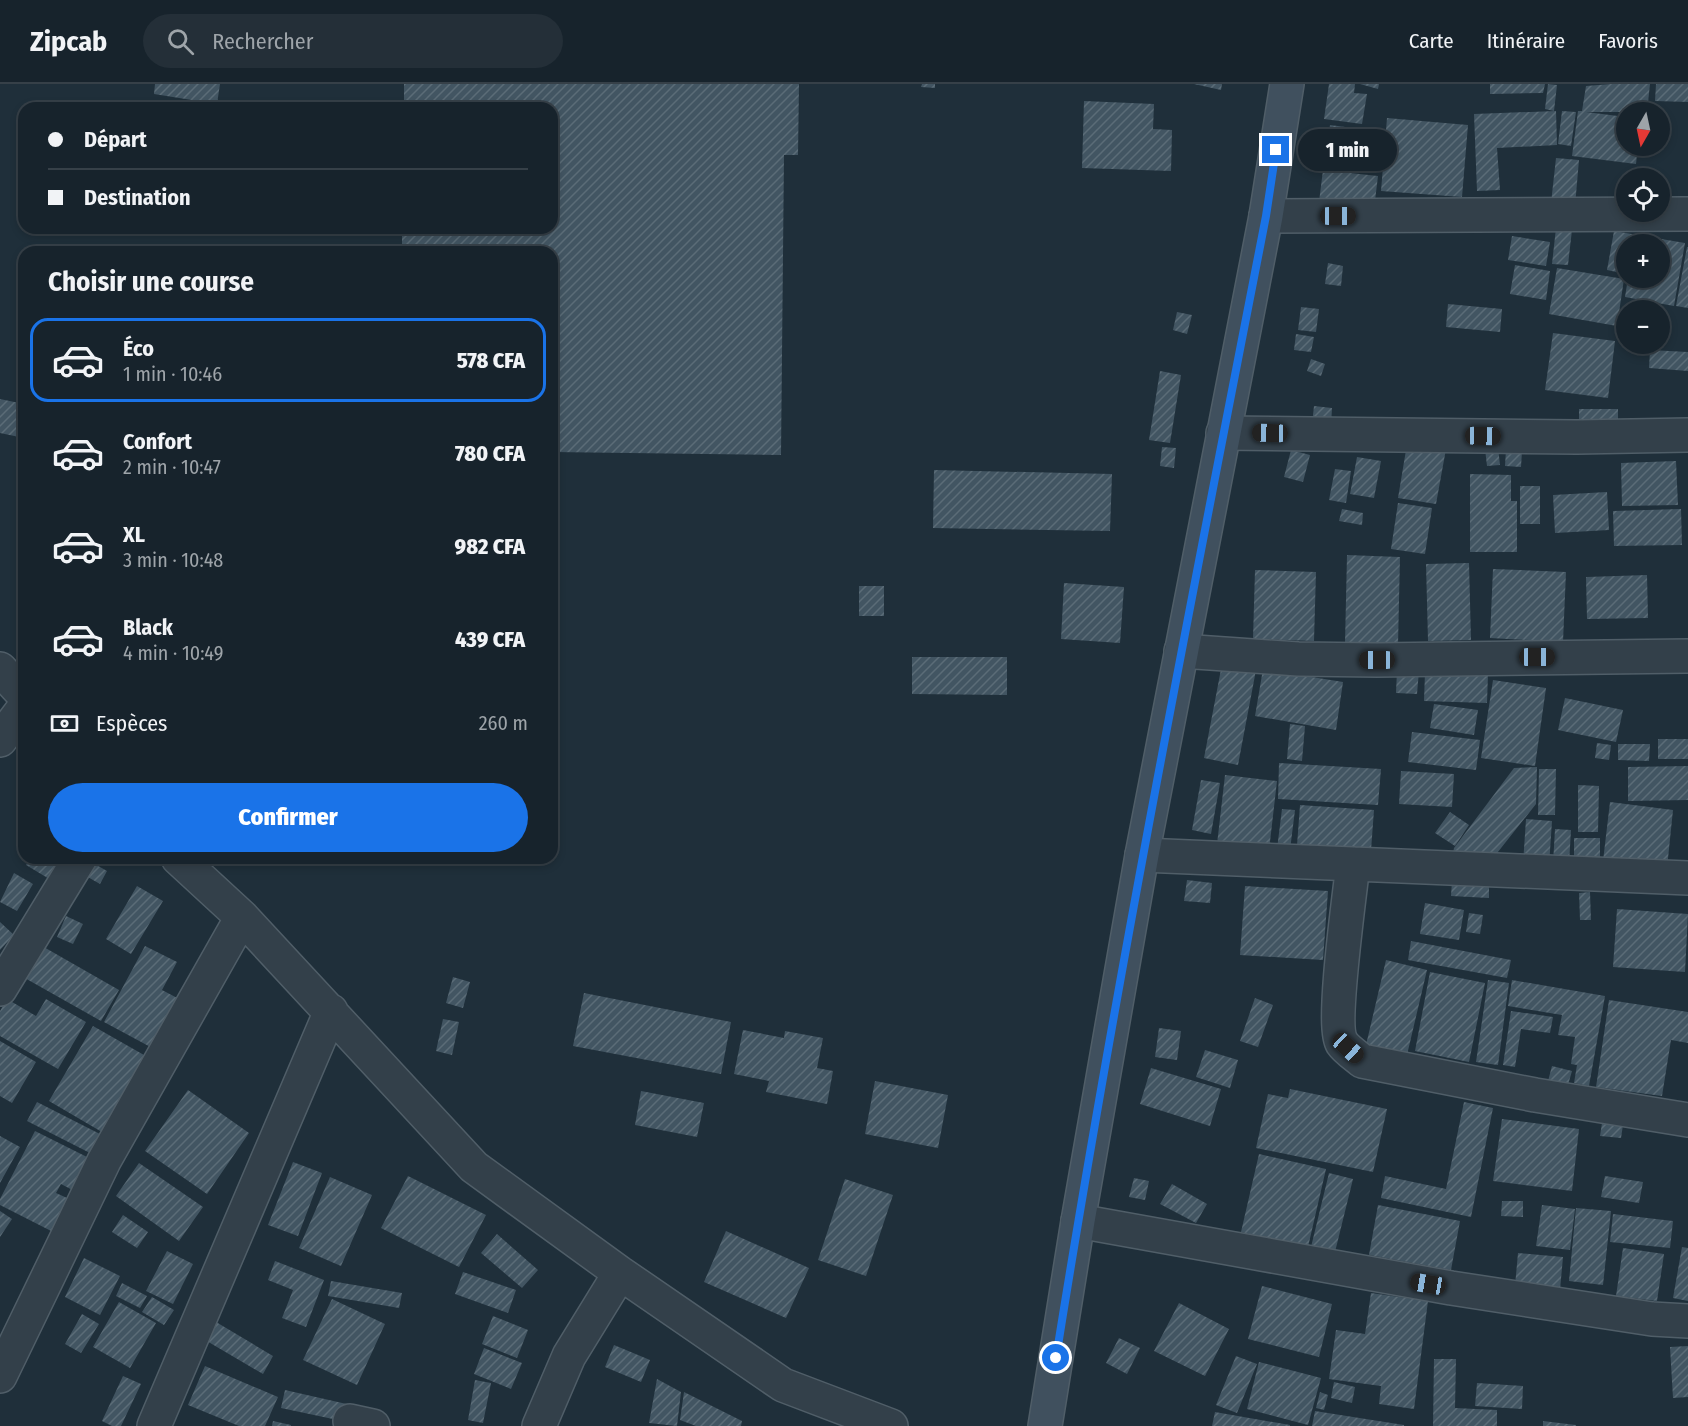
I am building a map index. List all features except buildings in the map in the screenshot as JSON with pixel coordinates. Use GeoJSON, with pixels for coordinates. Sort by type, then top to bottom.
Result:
{"type":"FeatureCollection","features":[{"type":"Feature","properties":{"kind":"street"},"geometry":{"type":"LineString","coordinates":[[1045,1426],[1142,855],[1266,216],[1287,84]]}},
{"type":"Feature","properties":{"kind":"street"},"geometry":{"type":"LineString","coordinates":[[1266,216],[1688,214]]}},
{"type":"Feature","properties":{"kind":"street"},"geometry":{"type":"LineString","coordinates":[[1223,433],[1577,437],[1688,435]]}},
{"type":"Feature","properties":{"kind":"street"},"geometry":{"type":"LineString","coordinates":[[1181,651],[1298,659],[1354,660],[1688,656]]}},
{"type":"Feature","properties":{"kind":"street"},"geometry":{"type":"LineString","coordinates":[[0,669],[18,688]]}},
{"type":"Feature","properties":{"kind":"street"},"geometry":{"type":"LineString","coordinates":[[0,740],[18,716]]}},
{"type":"Feature","properties":{"kind":"street"},"geometry":{"type":"LineString","coordinates":[[1142,855],[1688,878]]}},
{"type":"Feature","properties":{"kind":"street"},"geometry":{"type":"LineString","coordinates":[[0,989],[76,864]]}},
{"type":"Feature","properties":{"kind":"street"},"geometry":{"type":"LineString","coordinates":[[185,864],[242,917],[474,1167],[620,1273],[783,1385],[891,1426]]}},
{"type":"Feature","properties":{"kind":"street"},"geometry":{"type":"LineString","coordinates":[[1353,864],[1339,996],[1338,1030],[1342,1043],[1362,1061],[1535,1095],[1688,1120]]}},
{"type":"Feature","properties":{"kind":"street"},"geometry":{"type":"LineString","coordinates":[[0,1376],[104,1161],[242,917]]}},
{"type":"Feature","properties":{"kind":"street"},"geometry":{"type":"LineString","coordinates":[[154,1426],[331,1011]]}},
{"type":"Feature","properties":{"kind":"street"},"geometry":{"type":"LineString","coordinates":[[1078,1221],[1451,1288],[1652,1318],[1688,1321]]}},
{"type":"Feature","properties":{"kind":"street"},"geometry":{"type":"LineString","coordinates":[[539,1426],[569,1356],[620,1273]]}},
{"type":"Feature","properties":{"kind":"route"},"geometry":{"type":"LineString","coordinates":[[1056,1358],[1142,855],[1266,216],[1276,150]]}}]}
